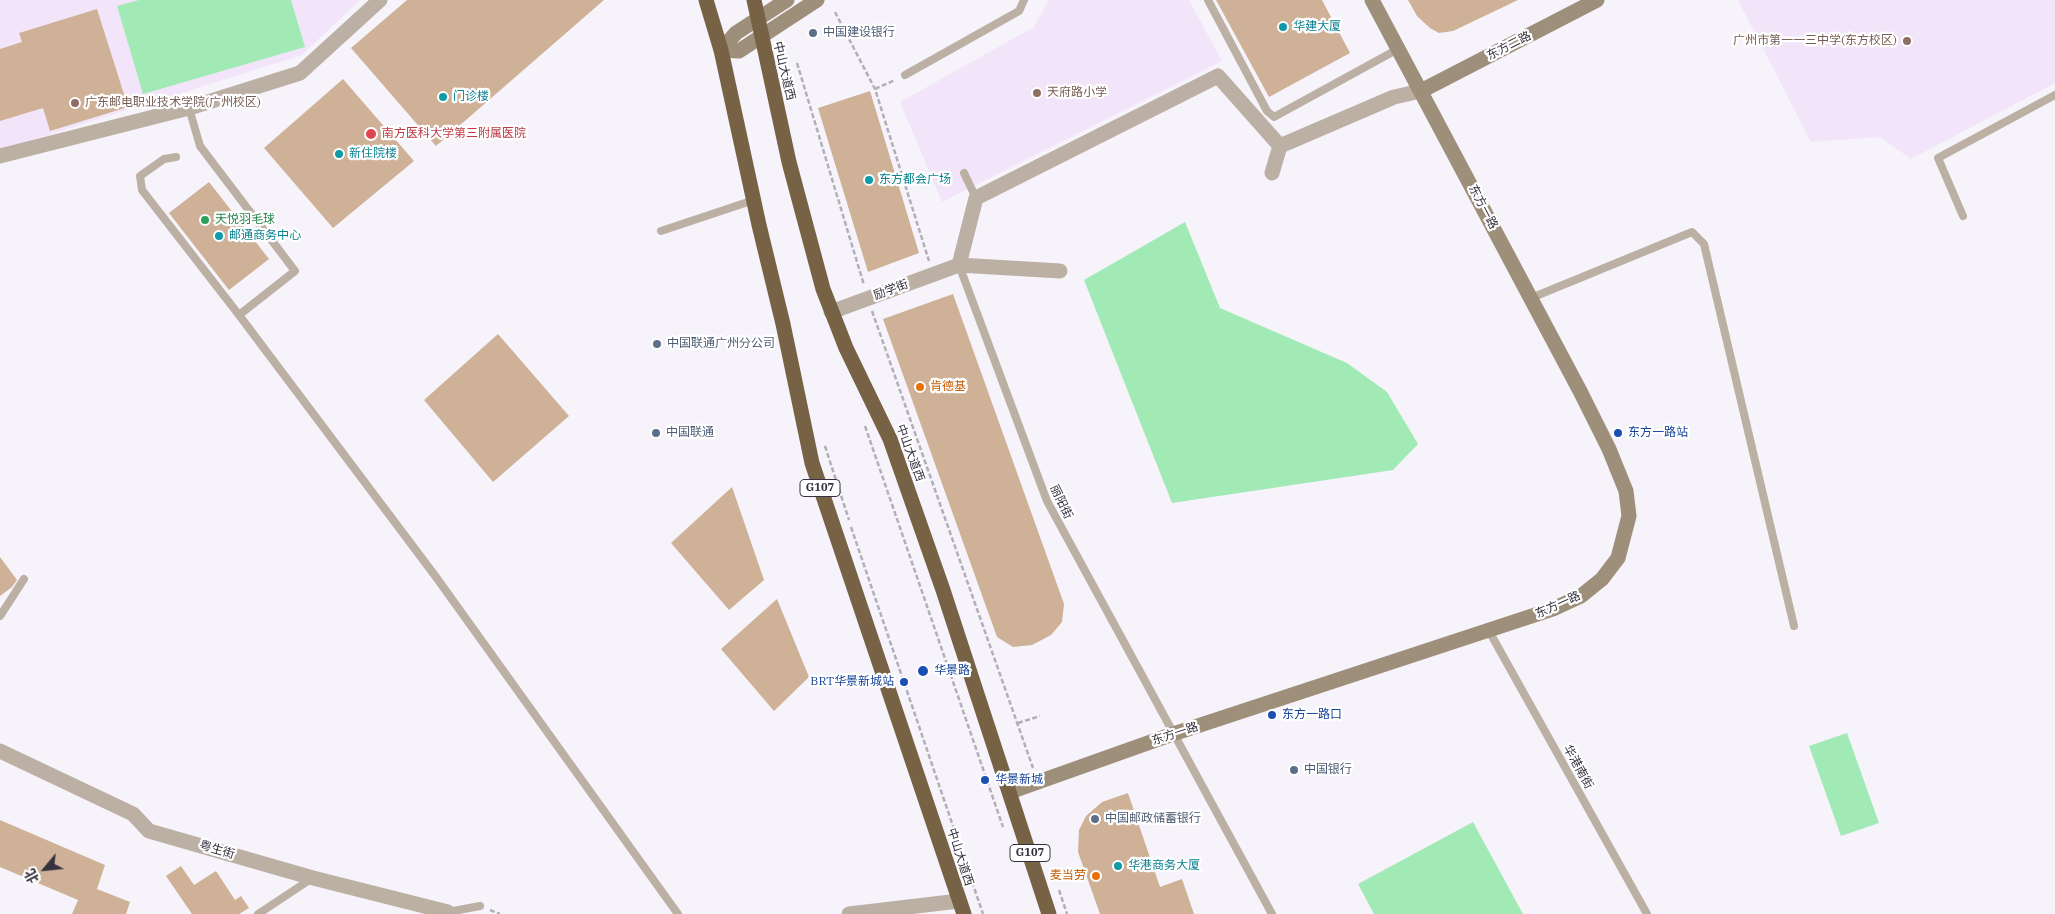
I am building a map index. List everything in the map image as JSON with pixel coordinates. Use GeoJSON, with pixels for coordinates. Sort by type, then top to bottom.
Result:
{"type":"FeatureCollection","features":[{"type":"Feature","properties":{"kind":"highway","name":"中山大道西"},"geometry":{"type":"LineString","coordinates":[[706,0],[722,50],[812,463],[961,908]]}},
{"type":"Feature","properties":{"kind":"highway","name":"中山大道西"},"geometry":{"type":"LineString","coordinates":[[754,0],[761,38],[808,237],[831,312],[890,440],[946,599],[1049,914]]}},
{"type":"Feature","properties":{"kind":"street"},"geometry":{"type":"LineString","coordinates":[[0,156],[189,108],[300,73],[380,0]]}},
{"type":"Feature","properties":{"kind":"street"},"geometry":{"type":"LineString","coordinates":[[722,50],[736,33],[787,0]]}},
{"type":"Feature","properties":{"kind":"street"},"geometry":{"type":"LineString","coordinates":[[722,50],[739,51],[817,0]]}},
{"type":"Feature","properties":{"kind":"street","name":"东方一路"},"geometry":{"type":"LineString","coordinates":[[1010,792],[1173,734],[1553,610],[1581,596],[1602,579],[1618,558],[1629,516],[1626,491],[1609,449],[1531,298],[1372,0]]}},
{"type":"Feature","properties":{"kind":"street","name":"东方二路"},"geometry":{"type":"LineString","coordinates":[[1421,91],[1597,0]]}},
{"type":"Feature","properties":{"kind":"street"},"geometry":{"type":"LineString","coordinates":[[1060,272],[955,266],[976,198],[1218,76],[1280,146]]}},
{"type":"Feature","properties":{"kind":"street"},"geometry":{"type":"LineString","coordinates":[[1272,173],[1280,146],[1394,96],[1421,91]]}},
{"type":"Feature","properties":{"kind":"street","name":"励学街"},"geometry":{"type":"LineString","coordinates":[[831,312],[955,266]]}},
{"type":"Feature","properties":{"kind":"street","name":"粤生街"},"geometry":{"type":"LineString","coordinates":[[0,751],[133,814],[149,831],[312,878],[448,913]]}},
{"type":"Feature","properties":{"kind":"street"},"geometry":{"type":"LineString","coordinates":[[848,914],[961,908]]}},
{"type":"Feature","properties":{"kind":"lane"},"geometry":{"type":"LineString","coordinates":[[905,75],[1019,11],[1024,0]]}},
{"type":"Feature","properties":{"kind":"lane"},"geometry":{"type":"LineString","coordinates":[[1208,0],[1267,112],[1274,117],[1398,48]]}},
{"type":"Feature","properties":{"kind":"lane"},"geometry":{"type":"LineString","coordinates":[[1963,216],[1938,158],[2055,95]]}},
{"type":"Feature","properties":{"kind":"lane"},"geometry":{"type":"LineString","coordinates":[[189,108],[200,146],[295,270],[239,315]]}},
{"type":"Feature","properties":{"kind":"lane"},"geometry":{"type":"LineString","coordinates":[[176,157],[164,159],[140,176],[142,190],[239,315],[436,577],[678,914]]}},
{"type":"Feature","properties":{"kind":"lane"},"geometry":{"type":"LineString","coordinates":[[964,173],[976,198]]}},
{"type":"Feature","properties":{"kind":"lane"},"geometry":{"type":"LineString","coordinates":[[661,231],[754,200]]}},
{"type":"Feature","properties":{"kind":"lane"},"geometry":{"type":"LineString","coordinates":[[1531,298],[1692,232],[1704,244],[1794,626]]}},
{"type":"Feature","properties":{"kind":"lane","name":"丽阳街"},"geometry":{"type":"LineString","coordinates":[[955,266],[1047,500],[1272,914]]}},
{"type":"Feature","properties":{"kind":"lane"},"geometry":{"type":"LineString","coordinates":[[0,616],[24,579]]}},
{"type":"Feature","properties":{"kind":"lane","name":"华港南街"},"geometry":{"type":"LineString","coordinates":[[1489,632],[1647,914]]}},
{"type":"Feature","properties":{"kind":"lane"},"geometry":{"type":"LineString","coordinates":[[258,914],[312,878]]}},
{"type":"Feature","properties":{"kind":"lane"},"geometry":{"type":"LineString","coordinates":[[448,913],[480,906]]}},
{"type":"Feature","properties":{"kind":"path"},"geometry":{"type":"LineString","coordinates":[[836,12],[876,89],[933,274]]}},
{"type":"Feature","properties":{"kind":"path"},"geometry":{"type":"LineString","coordinates":[[797,63],[868,298],[1038,782]]}},
{"type":"Feature","properties":{"kind":"path"},"geometry":{"type":"LineString","coordinates":[[876,89],[905,75]]}},
{"type":"Feature","properties":{"kind":"path"},"geometry":{"type":"LineString","coordinates":[[865,424],[1002,824]]}},
{"type":"Feature","properties":{"kind":"path"},"geometry":{"type":"LineString","coordinates":[[825,445],[983,914]]}},
{"type":"Feature","properties":{"kind":"path"},"geometry":{"type":"LineString","coordinates":[[1018,723],[1040,716]]}},
{"type":"Feature","properties":{"kind":"shaded area","name":"广东邮电职业技术学院(广州校区)"},"geometry":{"type":"Polygon","coordinates":[[[0,0],[360,0],[302,55],[0,150],[0,0]]]}},
{"type":"Feature","properties":{"kind":"shaded area","name":"天府路小学"},"geometry":{"type":"Polygon","coordinates":[[[1049,0],[1189,0],[1222,61],[942,202],[900,102],[1034,27],[1049,0]]]}},
{"type":"Feature","properties":{"kind":"shaded area","name":"广州市第一一三中学(东方校区)"},"geometry":{"type":"Polygon","coordinates":[[[1738,0],[2055,0],[2055,83],[1911,159],[1880,137],[1811,142],[1738,0]]]}},
{"type":"Feature","properties":{"kind":"green space"},"geometry":{"type":"Polygon","coordinates":[[[139,0],[291,0],[305,47],[143,94],[117,6],[139,0]]]}},
{"type":"Feature","properties":{"kind":"green space"},"geometry":{"type":"Polygon","coordinates":[[[1185,222],[1220,308],[1347,363],[1387,392],[1418,444],[1393,470],[1172,503],[1084,280],[1185,222]]]}},
{"type":"Feature","properties":{"kind":"green space"},"geometry":{"type":"Polygon","coordinates":[[[1847,733],[1879,823],[1841,836],[1809,746],[1847,733]]]}},
{"type":"Feature","properties":{"kind":"green space"},"geometry":{"type":"Polygon","coordinates":[[[1473,822],[1523,914],[1374,914],[1358,884],[1473,822]]]}},
{"type":"Feature","properties":{"kind":"building","name":"门诊楼"},"geometry":{"type":"Polygon","coordinates":[[[407,0],[604,0],[436,146],[351,48],[407,0]]]}},
{"type":"Feature","properties":{"kind":"building","name":"华建大厦"},"geometry":{"type":"Polygon","coordinates":[[[1216,0],[1322,0],[1350,53],[1269,97],[1216,0]]]}},
{"type":"Feature","properties":{"kind":"building"},"geometry":{"type":"Polygon","coordinates":[[[1408,0],[1518,0],[1453,31],[1439,33],[1430,28],[1417,16],[1408,0]]]}},
{"type":"Feature","properties":{"kind":"building"},"geometry":{"type":"Polygon","coordinates":[[[97,9],[128,107],[50,131],[43,108],[0,121],[0,49],[22,42],[19,33],[97,9]]]}},
{"type":"Feature","properties":{"kind":"building","name":"新住院楼"},"geometry":{"type":"Polygon","coordinates":[[[343,79],[414,161],[333,228],[264,148],[343,79]]]}},
{"type":"Feature","properties":{"kind":"building","name":"东方都会广场"},"geometry":{"type":"Polygon","coordinates":[[[870,91],[919,253],[868,272],[818,108],[870,91]]]}},
{"type":"Feature","properties":{"kind":"building","name":"邮通商务中心"},"geometry":{"type":"Polygon","coordinates":[[[209,182],[269,259],[229,290],[169,213],[209,182]]]}},
{"type":"Feature","properties":{"kind":"building"},"geometry":{"type":"Polygon","coordinates":[[[953,294],[1064,604],[1062,622],[1051,635],[1032,645],[1013,647],[997,637],[883,319],[953,294]]]}},
{"type":"Feature","properties":{"kind":"building"},"geometry":{"type":"Polygon","coordinates":[[[498,334],[569,416],[493,482],[424,400],[498,334]]]}},
{"type":"Feature","properties":{"kind":"building"},"geometry":{"type":"Polygon","coordinates":[[[732,487],[764,580],[729,610],[671,543],[732,487]]]}},
{"type":"Feature","properties":{"kind":"building"},"geometry":{"type":"Polygon","coordinates":[[[0,557],[17,580],[12,587],[0,596],[0,557]]]}},
{"type":"Feature","properties":{"kind":"building"},"geometry":{"type":"Polygon","coordinates":[[[777,599],[809,677],[774,711],[721,649],[777,599]]]}},
{"type":"Feature","properties":{"kind":"building","name":"华港商务大厦"},"geometry":{"type":"Polygon","coordinates":[[[1128,793],[1160,887],[1182,879],[1194,914],[1100,914],[1078,852],[1079,830],[1086,816],[1102,802],[1128,793]]]}},
{"type":"Feature","properties":{"kind":"building"},"geometry":{"type":"Polygon","coordinates":[[[0,820],[105,865],[97,889],[130,902],[126,914],[72,914],[78,900],[0,867],[0,820]]]}},
{"type":"Feature","properties":{"kind":"building"},"geometry":{"type":"Polygon","coordinates":[[[181,866],[194,885],[216,871],[235,900],[241,896],[249,908],[239,914],[192,914],[166,876],[181,866]]]}},
{"type":"Feature","properties":{"kind":"place","name":"华建大厦"},"geometry":{"type":"Point","coordinates":[1283,27]}},
{"type":"Feature","properties":{"kind":"place","name":"中国建设银行"},"geometry":{"type":"Point","coordinates":[813,33]}},
{"type":"Feature","properties":{"kind":"place","name":"广州市第一一三中学(东方校区)"},"geometry":{"type":"Point","coordinates":[1907,41]}},
{"type":"Feature","properties":{"kind":"place","name":"天府路小学"},"geometry":{"type":"Point","coordinates":[1037,93]}},
{"type":"Feature","properties":{"kind":"place","name":"门诊楼"},"geometry":{"type":"Point","coordinates":[443,97]}},
{"type":"Feature","properties":{"kind":"place","name":"广东邮电职业技术学院(广州校区)"},"geometry":{"type":"Point","coordinates":[75,103]}},
{"type":"Feature","properties":{"kind":"place","name":"南方医科大学第三附属医院"},"geometry":{"type":"Point","coordinates":[371,134]}},
{"type":"Feature","properties":{"kind":"place","name":"新住院楼"},"geometry":{"type":"Point","coordinates":[339,154]}},
{"type":"Feature","properties":{"kind":"place","name":"东方都会广场"},"geometry":{"type":"Point","coordinates":[869,180]}},
{"type":"Feature","properties":{"kind":"place","name":"天悦羽毛球"},"geometry":{"type":"Point","coordinates":[205,220]}},
{"type":"Feature","properties":{"kind":"place","name":"邮通商务中心"},"geometry":{"type":"Point","coordinates":[219,236]}},
{"type":"Feature","properties":{"kind":"place","name":"中国联通广州分公司"},"geometry":{"type":"Point","coordinates":[657,344]}},
{"type":"Feature","properties":{"kind":"place","name":"肯德基"},"geometry":{"type":"Point","coordinates":[920,387]}},
{"type":"Feature","properties":{"kind":"place","name":"中国联通"},"geometry":{"type":"Point","coordinates":[656,433]}},
{"type":"Feature","properties":{"kind":"place","name":"东方一路站"},"geometry":{"type":"Point","coordinates":[1618,433]}},
{"type":"Feature","properties":{"kind":"place","name":"华景路"},"geometry":{"type":"Point","coordinates":[923,671]}},
{"type":"Feature","properties":{"kind":"place","name":"BRT华景新城站"},"geometry":{"type":"Point","coordinates":[904,682]}},
{"type":"Feature","properties":{"kind":"place","name":"东方一路口"},"geometry":{"type":"Point","coordinates":[1272,715]}},
{"type":"Feature","properties":{"kind":"place","name":"中国银行"},"geometry":{"type":"Point","coordinates":[1294,770]}},
{"type":"Feature","properties":{"kind":"place","name":"华景新城"},"geometry":{"type":"Point","coordinates":[985,780]}},
{"type":"Feature","properties":{"kind":"place","name":"中国邮政储蓄银行"},"geometry":{"type":"Point","coordinates":[1095,819]}},
{"type":"Feature","properties":{"kind":"place","name":"华港商务大厦"},"geometry":{"type":"Point","coordinates":[1118,866]}},
{"type":"Feature","properties":{"kind":"place","name":"麦当劳"},"geometry":{"type":"Point","coordinates":[1096,876]}}]}
